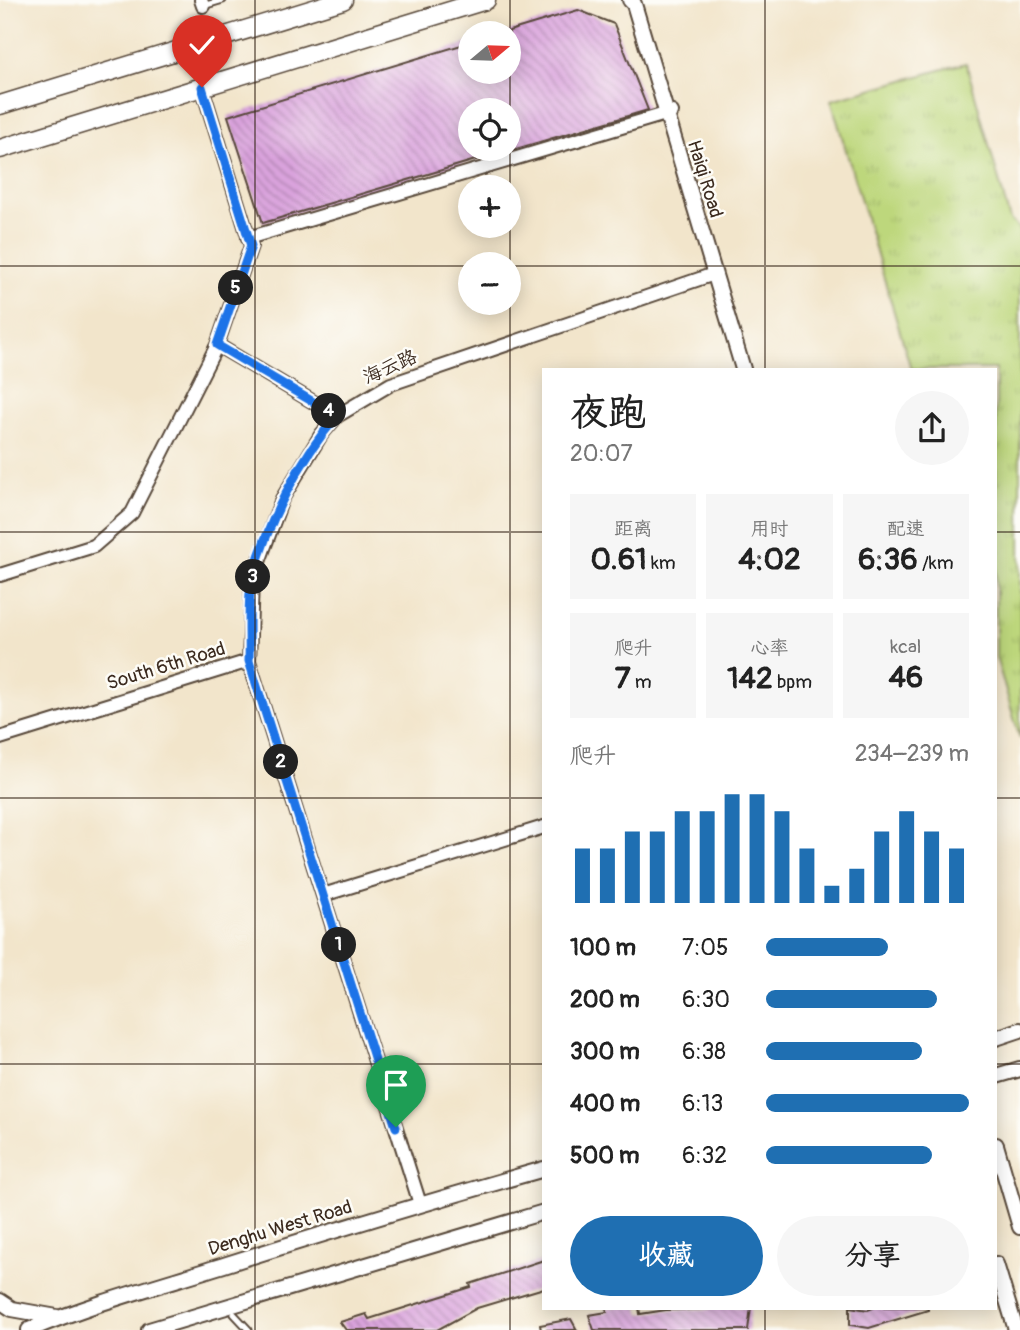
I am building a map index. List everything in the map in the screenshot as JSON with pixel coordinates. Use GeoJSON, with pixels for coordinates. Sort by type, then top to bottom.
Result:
{"type":"FeatureCollection","features":[{"type":"Feature","properties":{"kind":"highway"},"geometry":{"type":"LineString","coordinates":[[0,105],[343,0]]}},
{"type":"Feature","properties":{"kind":"highway"},"geometry":{"type":"LineString","coordinates":[[0,149],[486,0]]}},
{"type":"Feature","properties":{"kind":"main road","name":"Haiqi Road"},"geometry":{"type":"LineString","coordinates":[[630,0],[634,5],[750,368]]}},
{"type":"Feature","properties":{"kind":"main road","name":"Haiqi Road"},"geometry":{"type":"LineString","coordinates":[[640,0],[669,113],[743,368]]}},
{"type":"Feature","properties":{"kind":"main road"},"geometry":{"type":"LineString","coordinates":[[997,1038],[1020,1030]]}},
{"type":"Feature","properties":{"kind":"main road"},"geometry":{"type":"LineString","coordinates":[[997,1076],[1020,1069]]}},
{"type":"Feature","properties":{"kind":"main road"},"geometry":{"type":"LineString","coordinates":[[997,1148],[1020,1227]]}},
{"type":"Feature","properties":{"kind":"main road","name":"Denghu West Road"},"geometry":{"type":"LineString","coordinates":[[29,1330],[58,1318],[542,1170]]}},
{"type":"Feature","properties":{"kind":"main road"},"geometry":{"type":"LineString","coordinates":[[149,1330],[542,1213]]}},
{"type":"Feature","properties":{"kind":"main road"},"geometry":{"type":"LineString","coordinates":[[997,1267],[1015,1327]]}},
{"type":"Feature","properties":{"kind":"main road"},"geometry":{"type":"LineString","coordinates":[[0,1301],[12,1309],[58,1318]]}},
{"type":"Feature","properties":{"kind":"street"},"geometry":{"type":"LineString","coordinates":[[0,575],[94,546],[132,513],[217,345],[251,246],[202,87]]}},
{"type":"Feature","properties":{"kind":"street"},"geometry":{"type":"LineString","coordinates":[[248,238],[669,113]]}},
{"type":"Feature","properties":{"kind":"street","name":"海云路"},"geometry":{"type":"LineString","coordinates":[[249,661],[252,581],[282,499],[321,435],[337,416],[391,384],[714,274]]}},
{"type":"Feature","properties":{"kind":"street"},"geometry":{"type":"LineString","coordinates":[[217,345],[337,416]]}},
{"type":"Feature","properties":{"kind":"street","name":"South 6th Road"},"geometry":{"type":"LineString","coordinates":[[0,738],[249,661],[420,1205]]}},
{"type":"Feature","properties":{"kind":"street"},"geometry":{"type":"LineString","coordinates":[[323,895],[542,828]]}},
{"type":"Feature","properties":{"kind":"lane"},"geometry":{"type":"LineString","coordinates":[[202,3],[223,0]]}},
{"type":"Feature","properties":{"kind":"lane"},"geometry":{"type":"LineString","coordinates":[[234,1314],[249,1330]]}},
{"type":"Feature","properties":{"kind":"green space"},"geometry":{"type":"Polygon","coordinates":[[[966,63],[1010,220],[1020,229],[1020,739],[997,660],[997,368],[911,368],[831,100],[966,63]]]}},
{"type":"Feature","properties":{"kind":"building"},"geometry":{"type":"Polygon","coordinates":[[[578,10],[614,24],[648,110],[521,147],[521,98],[458,98],[458,161],[472,161],[263,223],[228,116],[458,46],[458,84],[522,84],[522,27],[578,10]]]}},
{"type":"Feature","properties":{"kind":"building"},"geometry":{"type":"Polygon","coordinates":[[[542,1261],[542,1289],[477,1308],[437,1330],[346,1330],[340,1322],[366,1314],[369,1319],[471,1287],[470,1284],[542,1261]]]}},
{"type":"Feature","properties":{"kind":"building"},"geometry":{"type":"Polygon","coordinates":[[[639,1310],[640,1314],[666,1310],[751,1310],[748,1330],[594,1330],[589,1315],[639,1310]]]}},
{"type":"Feature","properties":{"kind":"building"},"geometry":{"type":"Polygon","coordinates":[[[850,1310],[928,1310],[869,1328],[850,1325],[850,1310]]]}},
{"type":"Feature","properties":{"kind":"building"},"geometry":{"type":"Polygon","coordinates":[[[571,1319],[577,1330],[541,1330],[540,1325],[571,1319]]]}},
{"type":"Feature","properties":{"kind":"route"},"geometry":{"type":"LineString","coordinates":[[202,87],[251,246],[217,345],[337,416],[321,435],[282,499],[252,581],[249,661],[396,1127]]}}]}
